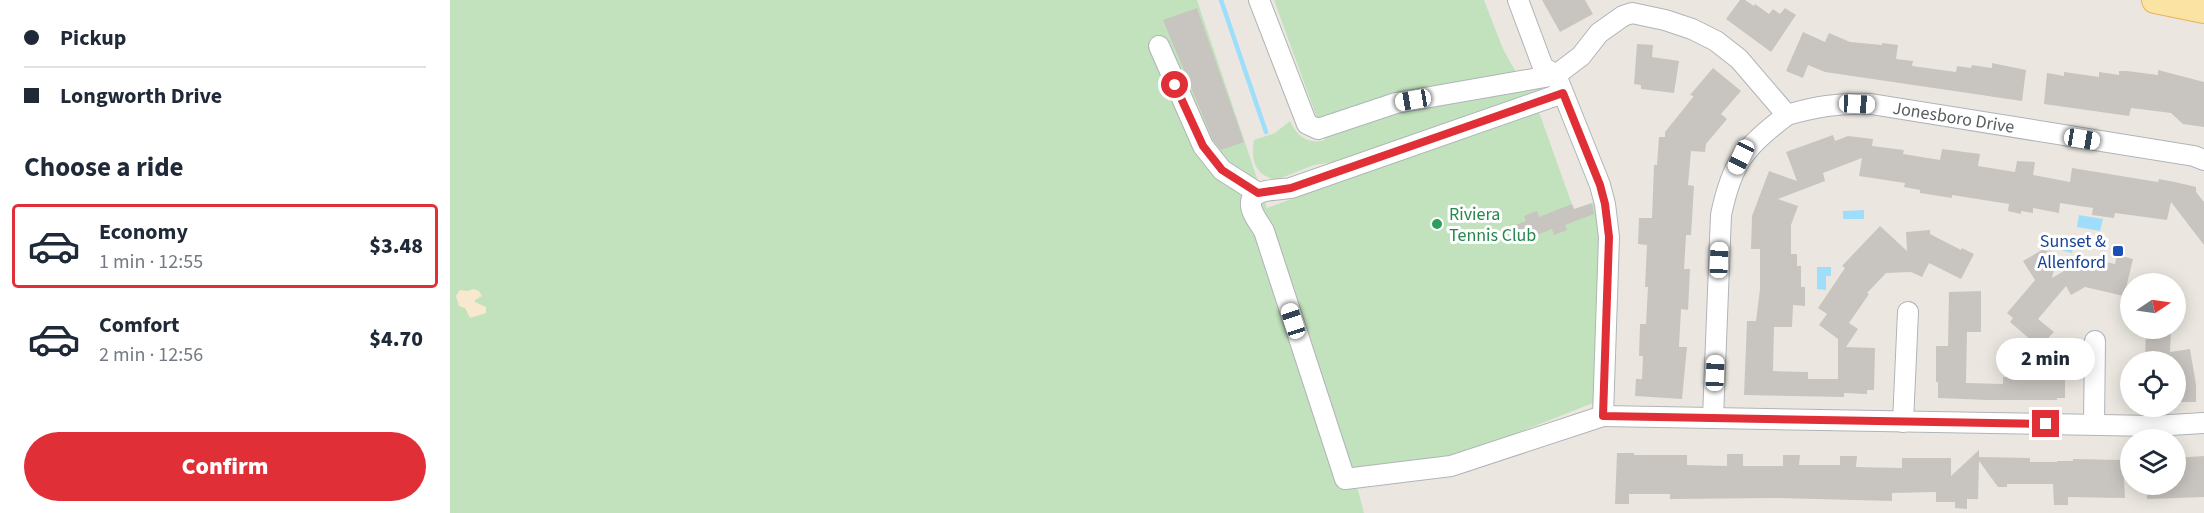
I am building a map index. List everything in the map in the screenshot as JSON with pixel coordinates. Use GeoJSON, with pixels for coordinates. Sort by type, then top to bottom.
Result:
{"type":"FeatureCollection","features":[{"type":"Feature","properties":{"kind":"main road"},"geometry":{"type":"LineString","coordinates":[[2155,0],[2204,10]]}},
{"type":"Feature","properties":{"kind":"street"},"geometry":{"type":"LineString","coordinates":[[1259,0],[1307,124],[1318,129],[1396,103],[1559,84]]}},
{"type":"Feature","properties":{"kind":"street"},"geometry":{"type":"LineString","coordinates":[[1518,0],[1543,66],[1559,84],[1600,185],[1605,204],[1609,237],[1603,416]]}},
{"type":"Feature","properties":{"kind":"street"},"geometry":{"type":"LineString","coordinates":[[1713,418],[1721,215],[1728,184],[1741,157],[1761,134],[1787,115],[1739,59],[1716,41],[1683,26],[1632,13],[1623,16],[1599,33],[1559,84],[1291,188],[1258,193],[1252,198],[1251,206],[1264,231],[1345,479],[1451,466],[1603,416],[1903,422],[2094,424],[2153,426],[2204,423]]}},
{"type":"Feature","properties":{"kind":"street"},"geometry":{"type":"LineString","coordinates":[[1159,46],[1192,126],[1203,146],[1222,170],[1258,193]]}},
{"type":"Feature","properties":{"kind":"street","name":"Jonesboro Drive"},"geometry":{"type":"LineString","coordinates":[[1787,115],[1815,107],[1842,103],[1871,105],[2194,156],[2204,160]]}},
{"type":"Feature","properties":{"kind":"street"},"geometry":{"type":"LineString","coordinates":[[1903,422],[1908,312]]}},
{"type":"Feature","properties":{"kind":"street"},"geometry":{"type":"LineString","coordinates":[[2094,424],[2095,341]]}},
{"type":"Feature","properties":{"kind":"green space"},"geometry":{"type":"Polygon","coordinates":[[[450,0],[1197,0],[1267,208],[1340,181],[1333,162],[1314,165],[1276,180],[1263,174],[1256,166],[1253,154],[1254,140],[1275,133],[1290,121],[1299,135],[1304,138],[1314,141],[1325,140],[1274,0],[1484,0],[1503,49],[1526,90],[1541,88],[1543,92],[1532,101],[1540,115],[1574,210],[1600,200],[1598,401],[1444,462],[1365,472],[1352,468],[1364,513],[450,513],[450,0]]]}},
{"type":"Feature","properties":{"kind":"sand"},"geometry":{"type":"Polygon","coordinates":[[[474,289],[482,296],[475,302],[486,307],[486,313],[470,318],[465,308],[459,306],[456,296],[460,290],[474,289]]]}},
{"type":"Feature","properties":{"kind":"water"},"geometry":{"type":"Polygon","coordinates":[[[1864,210],[1864,219],[1843,219],[1843,211],[1864,210]]]}},
{"type":"Feature","properties":{"kind":"water"},"geometry":{"type":"Polygon","coordinates":[[[2079,215],[2103,219],[2100,231],[2077,227],[2079,215]]]}},
{"type":"Feature","properties":{"kind":"water"},"geometry":{"type":"Polygon","coordinates":[[[2053,236],[2074,240],[2072,253],[2051,247],[2053,236]]]}},
{"type":"Feature","properties":{"kind":"water"},"geometry":{"type":"Polygon","coordinates":[[[1817,267],[1831,267],[1831,276],[1826,276],[1826,290],[1817,289],[1817,267]]]}},
{"type":"Feature","properties":{"kind":"building"},"geometry":{"type":"Polygon","coordinates":[[[1542,0],[1585,0],[1593,14],[1560,32],[1542,0]]]}},
{"type":"Feature","properties":{"kind":"building"},"geometry":{"type":"Polygon","coordinates":[[[1740,0],[1745,0],[1754,6],[1755,4],[1769,14],[1773,9],[1780,14],[1785,8],[1796,15],[1771,52],[1726,19],[1740,0]]]}},
{"type":"Feature","properties":{"kind":"building"},"geometry":{"type":"Polygon","coordinates":[[[1197,8],[1244,142],[1221,150],[1213,140],[1163,20],[1197,8]]]}},
{"type":"Feature","properties":{"kind":"building"},"geometry":{"type":"Polygon","coordinates":[[[1803,32],[1825,42],[1829,33],[1850,42],[1898,45],[1896,59],[1913,61],[1912,66],[1956,72],[1957,66],[1971,68],[1972,65],[1992,68],[1992,63],[2026,70],[2022,101],[1825,72],[1808,65],[1803,78],[1786,71],[1803,32]]]}},
{"type":"Feature","properties":{"kind":"building"},"geometry":{"type":"Polygon","coordinates":[[[1637,44],[1653,45],[1652,57],[1679,61],[1674,93],[1641,89],[1641,85],[1634,84],[1637,44]]]}},
{"type":"Feature","properties":{"kind":"building"},"geometry":{"type":"Polygon","coordinates":[[[1713,68],[1741,91],[1721,114],[1727,119],[1706,144],[1705,152],[1691,151],[1688,185],[1694,186],[1692,220],[1691,235],[1686,235],[1684,269],[1690,269],[1688,310],[1681,309],[1679,347],[1687,347],[1682,399],[1635,396],[1636,379],[1642,379],[1643,356],[1639,356],[1640,324],[1646,324],[1648,287],[1645,287],[1647,245],[1638,244],[1639,218],[1652,218],[1654,165],[1657,165],[1659,137],[1665,137],[1665,132],[1694,96],[1690,95],[1713,68]]]}},
{"type":"Feature","properties":{"kind":"building"},"geometry":{"type":"Polygon","coordinates":[[[2158,70],[2204,82],[2204,127],[2183,124],[2171,113],[2131,108],[2129,116],[2044,104],[2047,73],[2064,76],[2064,72],[2099,77],[2099,72],[2119,75],[2119,71],[2158,75],[2158,70]]]}},
{"type":"Feature","properties":{"kind":"building"},"geometry":{"type":"Polygon","coordinates":[[[1833,135],[1835,141],[1848,136],[1873,139],[1872,146],[1904,150],[1903,154],[1940,160],[1942,149],[1980,154],[1978,166],[2015,172],[2017,161],[2035,162],[2033,175],[2070,182],[2072,168],[2158,182],[2159,179],[2196,187],[2196,192],[2204,202],[2204,245],[2171,202],[2167,220],[2115,213],[2114,218],[2092,215],[2093,208],[2060,203],[2059,213],[2033,208],[2033,213],[2021,211],[2021,214],[2008,211],[2009,204],[1952,195],[1952,198],[1920,193],[1920,190],[1904,187],[1905,183],[1859,176],[1862,158],[1823,173],[1825,181],[1778,199],[1798,206],[1791,225],[1791,254],[1797,254],[1797,266],[1801,266],[1801,287],[1805,287],[1805,306],[1793,305],[1792,327],[1774,327],[1773,371],[1808,372],[1808,379],[1838,379],[1838,339],[1819,325],[1827,314],[1818,308],[1845,268],[1842,266],[1880,226],[1907,251],[1906,232],[1930,230],[1930,234],[1974,254],[1961,279],[1929,263],[1922,277],[1911,272],[1886,273],[1867,293],[1869,294],[1849,323],[1858,329],[1846,347],[1875,348],[1874,390],[1867,390],[1867,394],[1844,393],[1844,397],[1744,395],[1747,321],[1756,321],[1760,289],[1760,249],[1751,249],[1752,216],[1769,171],[1797,181],[1786,152],[1833,135]]]}},
{"type":"Feature","properties":{"kind":"building"},"geometry":{"type":"Polygon","coordinates":[[[1592,203],[1594,214],[1565,225],[1567,230],[1554,235],[1552,229],[1519,242],[1513,226],[1526,221],[1524,216],[1537,211],[1539,217],[1572,204],[1574,209],[1592,203]]]}},
{"type":"Feature","properties":{"kind":"building"},"geometry":{"type":"Polygon","coordinates":[[[2042,250],[2058,253],[2052,278],[2081,261],[2090,263],[2091,259],[2115,264],[2117,255],[2133,259],[2130,273],[2120,273],[2120,295],[2085,287],[2071,295],[2066,286],[2038,319],[2054,332],[2049,337],[2050,355],[2054,355],[2054,380],[2065,380],[2065,398],[1987,400],[1938,398],[1936,346],[1948,346],[1949,292],[1981,291],[1981,332],[1967,332],[1966,383],[2003,384],[2003,377],[2018,377],[2018,348],[2040,348],[2010,322],[2013,318],[2007,313],[2035,280],[2023,261],[2042,250]]]}},
{"type":"Feature","properties":{"kind":"building"},"geometry":{"type":"Polygon","coordinates":[[[2146,339],[2171,339],[2170,351],[2145,351],[2146,339]]]}},
{"type":"Feature","properties":{"kind":"building"},"geometry":{"type":"Polygon","coordinates":[[[2190,349],[2196,385],[2196,402],[2186,402],[2186,351],[2177,351],[2190,349]]]}},
{"type":"Feature","properties":{"kind":"building"},"geometry":{"type":"Polygon","coordinates":[[[1979,450],[1979,457],[2030,458],[2030,462],[2073,461],[2073,459],[2120,460],[2120,495],[2125,495],[2125,498],[2068,497],[2068,505],[2054,505],[2053,484],[2007,484],[2007,487],[1998,487],[1979,461],[1978,499],[1967,499],[1967,509],[1955,508],[1955,502],[1936,502],[1936,492],[1892,493],[1892,501],[1776,498],[1670,499],[1670,494],[1629,494],[1629,504],[1615,504],[1617,453],[1687,455],[1687,465],[1727,466],[1727,454],[1743,454],[1743,466],[1783,466],[1783,455],[1800,455],[1799,465],[1840,465],[1840,456],[1857,456],[1856,467],[1902,468],[1902,458],[1951,458],[1951,476],[1979,450]]]}},
{"type":"Feature","properties":{"kind":"building"},"geometry":{"type":"Polygon","coordinates":[[[2204,456],[2204,497],[2147,499],[2147,495],[2186,495],[2186,457],[2204,456]]]}},
{"type":"Feature","properties":{"kind":"waterway"},"geometry":{"type":"LineString","coordinates":[[1221,0],[1266,132]]}},
{"type":"Feature","properties":{"kind":"place","name":"Riviera Tennis Club"},"geometry":{"type":"Point","coordinates":[1437,224]}},
{"type":"Feature","properties":{"kind":"place","name":"Sunset & Allenford"},"geometry":{"type":"Point","coordinates":[2118,251]}},
{"type":"Feature","properties":{"kind":"route"},"geometry":{"type":"LineString","coordinates":[[1175,85],[1192,126],[1213,160],[1222,170],[1258,193],[1291,188],[1563,93],[1600,185],[1605,204],[1609,237],[1603,416],[2046,424]]}}]}
